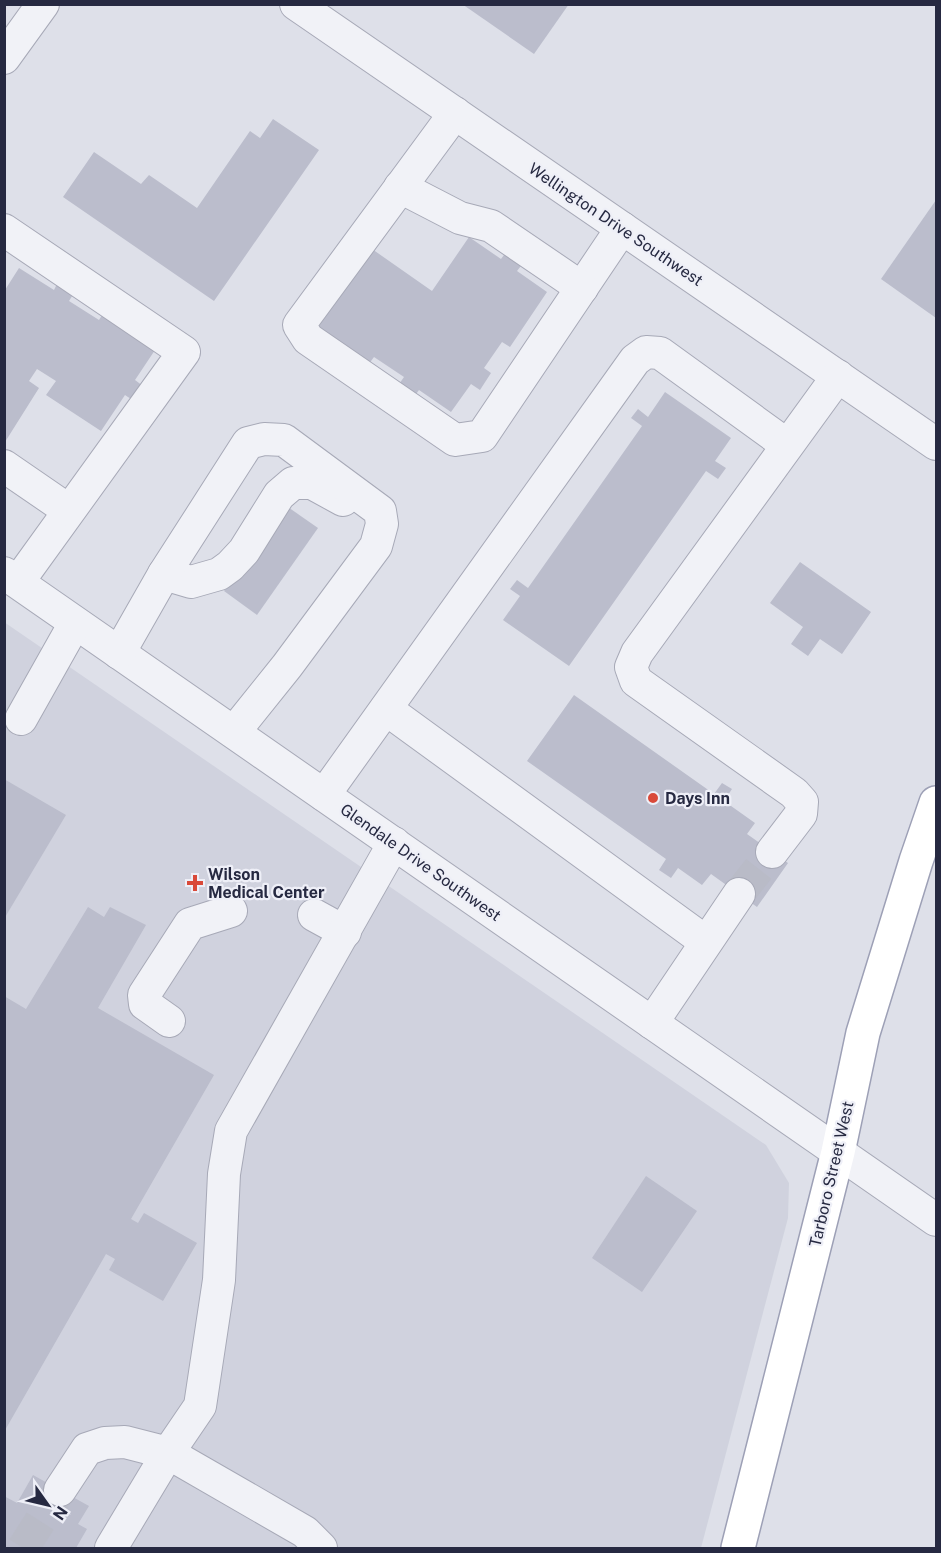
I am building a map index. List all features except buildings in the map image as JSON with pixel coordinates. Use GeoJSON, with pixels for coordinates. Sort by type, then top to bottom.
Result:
{"type":"FeatureCollection","features":[{"type":"Feature","properties":{"kind":"main road","name":"Tarboro Street West"},"geometry":{"type":"LineString","coordinates":[[738,1548],[838,1152],[863,1033],[936,803]]}},
{"type":"Feature","properties":{"kind":"street"},"geometry":{"type":"LineString","coordinates":[[4,58],[43,4]]}},
{"type":"Feature","properties":{"kind":"street","name":"Wellington Drive Southwest"},"geometry":{"type":"LineString","coordinates":[[296,4],[935,441]]}},
{"type":"Feature","properties":{"kind":"street"},"geometry":{"type":"LineString","coordinates":[[455,113],[299,325],[308,339],[455,440],[482,436],[622,228]]}},
{"type":"Feature","properties":{"kind":"street"},"geometry":{"type":"LineString","coordinates":[[400,187],[460,218],[490,226],[582,288]]}},
{"type":"Feature","properties":{"kind":"street"},"geometry":{"type":"LineString","coordinates":[[4,230],[184,352],[68,510],[11,578]]}},
{"type":"Feature","properties":{"kind":"street"},"geometry":{"type":"LineString","coordinates":[[324,795],[635,360],[646,352],[660,353],[787,445]]}},
{"type":"Feature","properties":{"kind":"street"},"geometry":{"type":"LineString","coordinates":[[772,852],[801,814],[802,802],[794,793],[636,681],[631,667],[637,653],[838,376]]}},
{"type":"Feature","properties":{"kind":"street"},"geometry":{"type":"LineString","coordinates":[[119,653],[164,574],[248,443],[264,439],[284,440],[380,511],[382,524],[376,546],[287,666],[234,732]]}},
{"type":"Feature","properties":{"kind":"street"},"geometry":{"type":"LineString","coordinates":[[4,466],[68,510]]}},
{"type":"Feature","properties":{"kind":"street"},"geometry":{"type":"LineString","coordinates":[[164,574],[191,582],[219,573],[230,566],[244,551],[279,495],[293,483],[312,483],[382,524]]}},
{"type":"Feature","properties":{"kind":"street","name":"Glendale Drive Southwest"},"geometry":{"type":"LineString","coordinates":[[11,578],[936,1220]]}},
{"type":"Feature","properties":{"kind":"street"},"geometry":{"type":"LineString","coordinates":[[21,719],[75,623]]}},
{"type":"Feature","properties":{"kind":"street"},"geometry":{"type":"LineString","coordinates":[[386,709],[706,942]]}},
{"type":"Feature","properties":{"kind":"street"},"geometry":{"type":"LineString","coordinates":[[111,1548],[168,1453],[200,1406],[219,1280],[224,1174],[231,1131],[394,843]]}},
{"type":"Feature","properties":{"kind":"street"},"geometry":{"type":"LineString","coordinates":[[652,1023],[739,894]]}},
{"type":"Feature","properties":{"kind":"street"},"geometry":{"type":"LineString","coordinates":[[169,1021],[145,1004],[144,995],[190,924],[231,910]]}},
{"type":"Feature","properties":{"kind":"street"},"geometry":{"type":"LineString","coordinates":[[314,915],[345,932]]}},
{"type":"Feature","properties":{"kind":"street"},"geometry":{"type":"LineString","coordinates":[[60,1490],[87,1449],[105,1443],[125,1442],[168,1453],[305,1532],[321,1548]]}},
{"type":"Feature","properties":{"kind":"shaded area","name":"Wilson Medical Center"},"geometry":{"type":"Polygon","coordinates":[[[4,622],[766,1145],[789,1183],[788,1218],[701,1548],[5,1548],[4,622]]]}},
{"type":"Feature","properties":{"kind":"tunnel"},"geometry":{"type":"LineString","coordinates":[[739,894],[772,852]]}},
{"type":"Feature","properties":{"kind":"tunnel"},"geometry":{"type":"LineString","coordinates":[[23,1548],[60,1490]]}},
{"type":"Feature","properties":{"kind":"place","name":"Days Inn"},"geometry":{"type":"Point","coordinates":[653,798]}},
{"type":"Feature","properties":{"kind":"place","name":"Wilson Medical Center"},"geometry":{"type":"Point","coordinates":[195,883]}}]}
